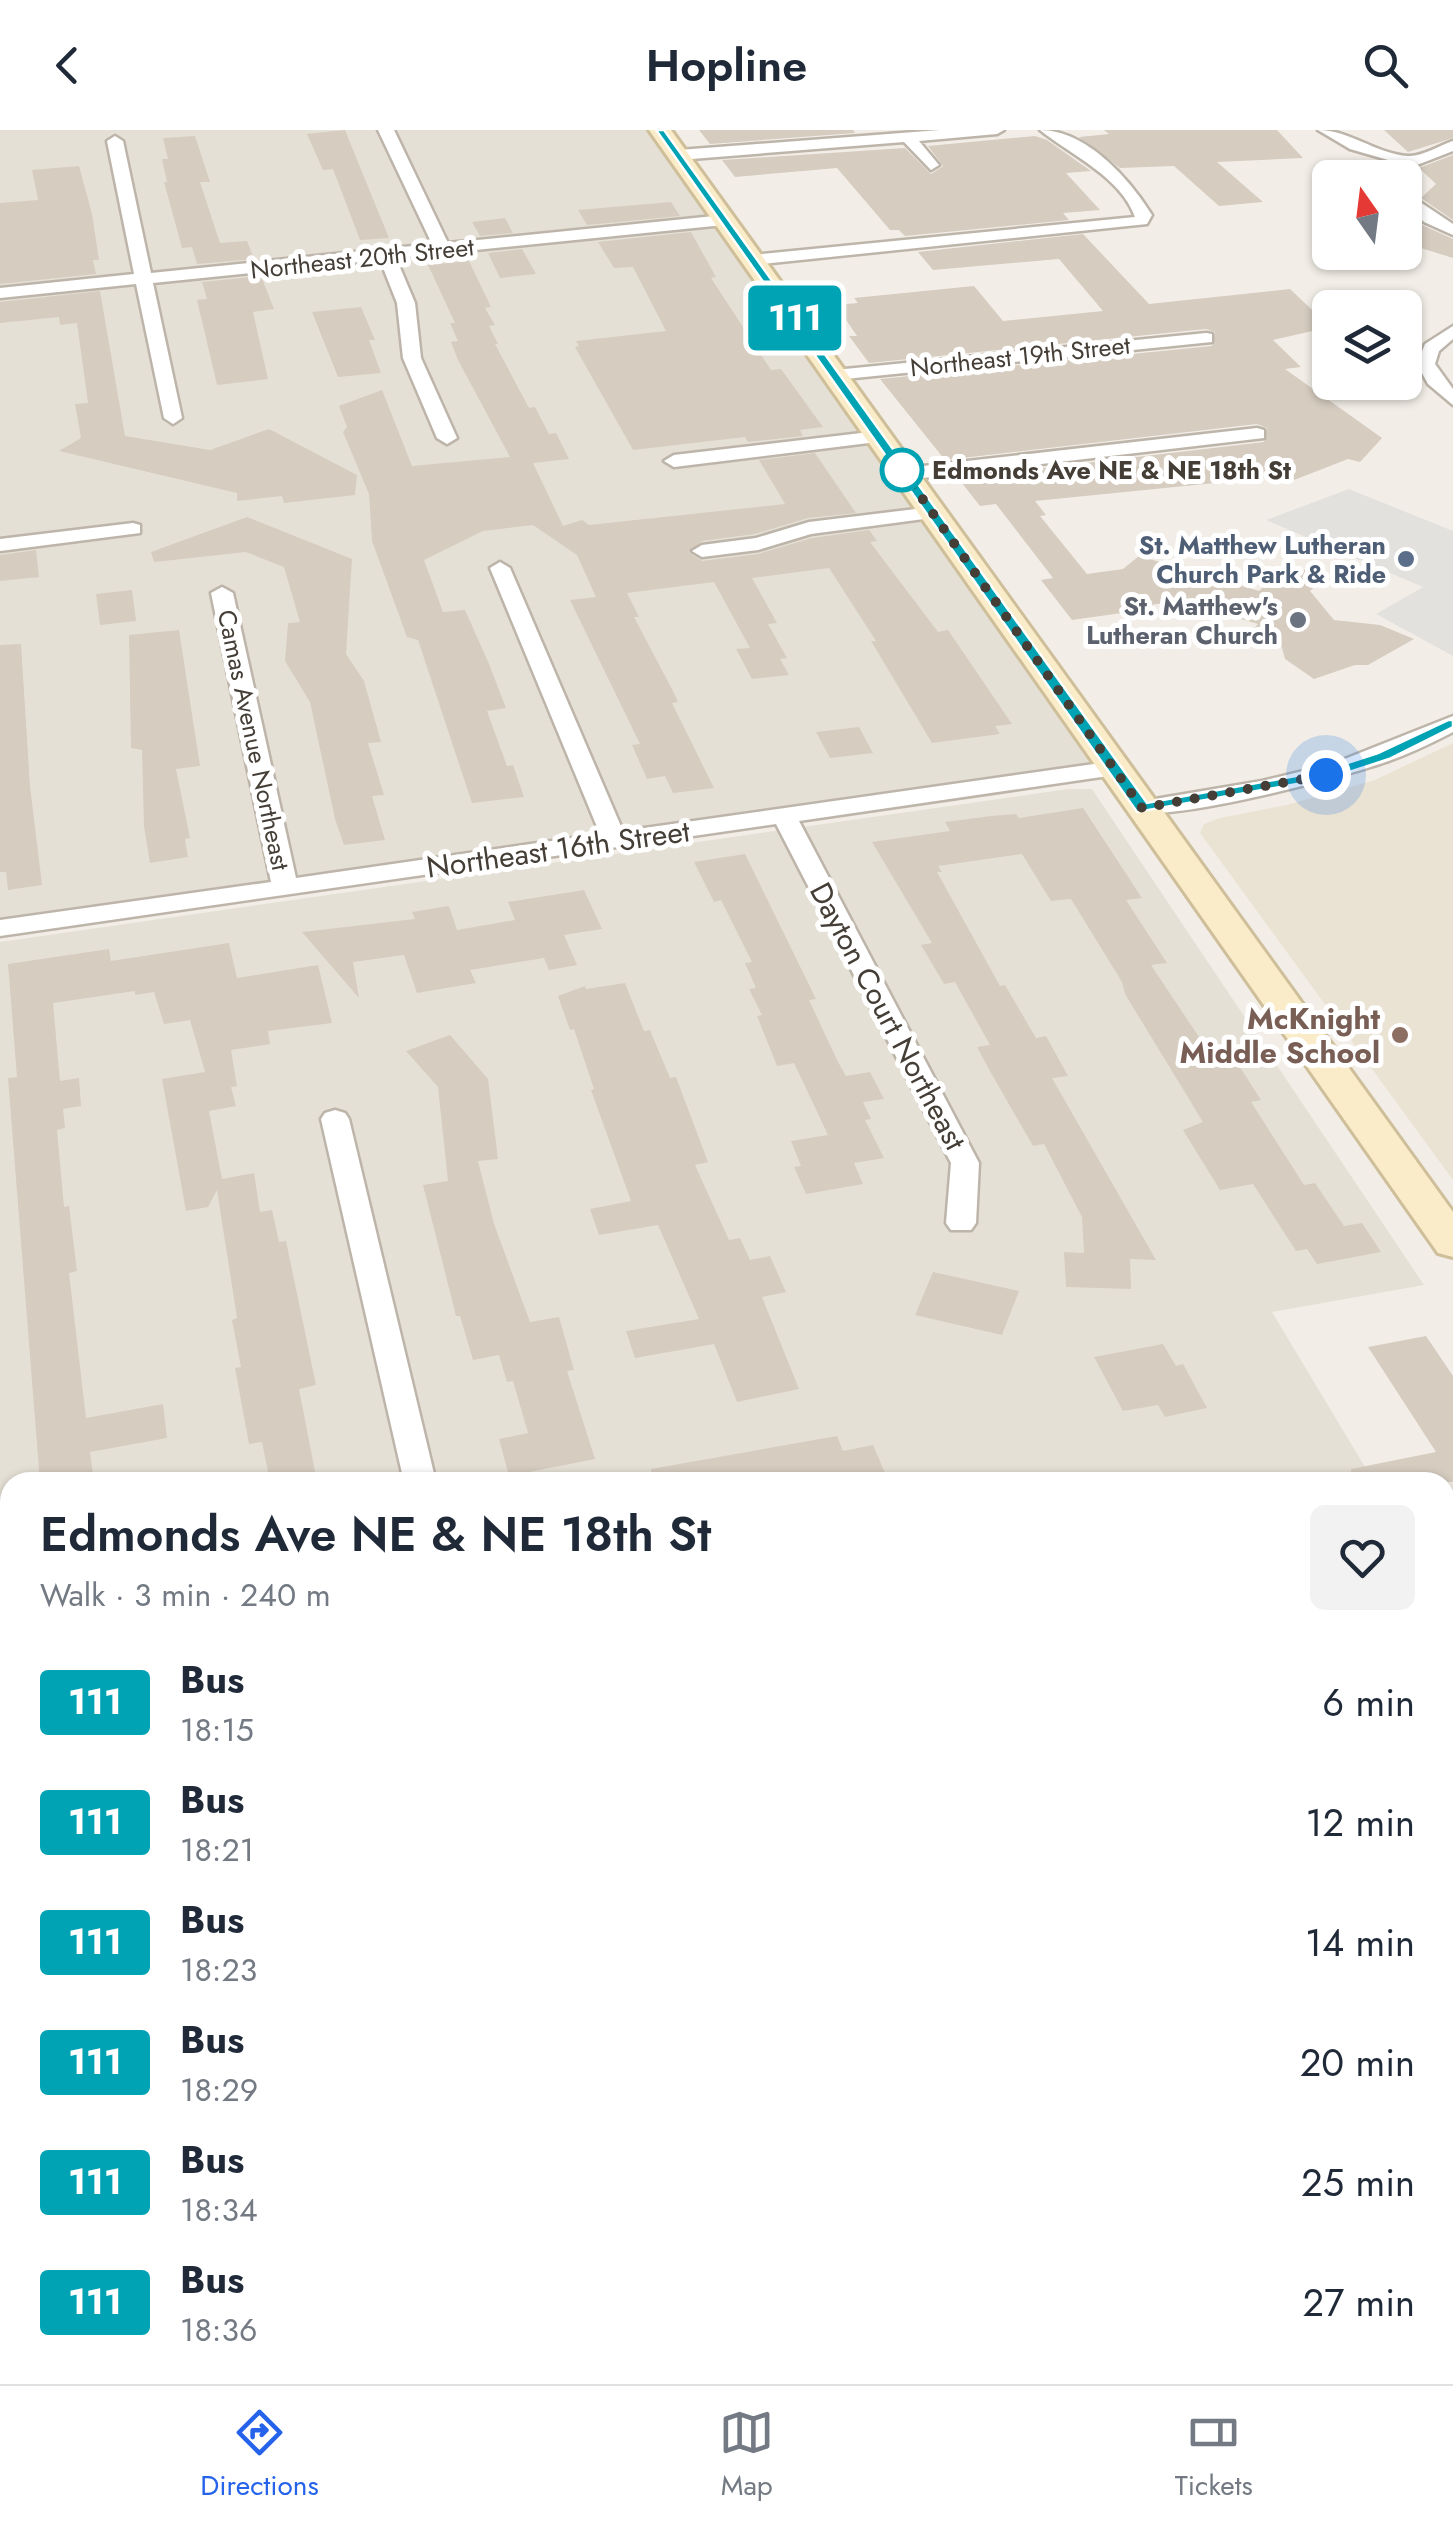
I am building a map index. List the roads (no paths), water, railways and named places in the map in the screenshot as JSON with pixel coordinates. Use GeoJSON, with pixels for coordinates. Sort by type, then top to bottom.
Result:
{"type":"FeatureCollection","features":[{"type":"Feature","properties":{"kind":"street"},"geometry":{"type":"LineString","coordinates":[[386,130],[444,250]]}},
{"type":"Feature","properties":{"kind":"street"},"geometry":{"type":"LineString","coordinates":[[660,130],[1453,1243]]}},
{"type":"Feature","properties":{"kind":"street"},"geometry":{"type":"LineString","coordinates":[[679,155],[997,130]]}},
{"type":"Feature","properties":{"kind":"street"},"geometry":{"type":"LineString","coordinates":[[753,260],[1141,221],[1141,208],[1128,195],[1073,143],[1048,130]]}},
{"type":"Feature","properties":{"kind":"street"},"geometry":{"type":"LineString","coordinates":[[1326,130],[1354,146],[1405,160]]}},
{"type":"Feature","properties":{"kind":"street"},"geometry":{"type":"LineString","coordinates":[[908,137],[932,165]]}},
{"type":"Feature","properties":{"kind":"street"},"geometry":{"type":"LineString","coordinates":[[115,141],[174,418]]}},
{"type":"Feature","properties":{"kind":"street"},"geometry":{"type":"LineString","coordinates":[[1417,160],[1453,146]]}},
{"type":"Feature","properties":{"kind":"street"},"geometry":{"type":"LineString","coordinates":[[1422,212],[1453,230]]}},
{"type":"Feature","properties":{"kind":"street","name":"Northeast 20th Street"},"geometry":{"type":"LineString","coordinates":[[0,293],[724,220]]}},
{"type":"Feature","properties":{"kind":"street"},"geometry":{"type":"LineString","coordinates":[[386,256],[406,303],[412,358],[447,438]]}},
{"type":"Feature","properties":{"kind":"street"},"geometry":{"type":"LineString","coordinates":[[1453,331],[1438,340],[1425,360],[1426,371],[1453,399]]}},
{"type":"Feature","properties":{"kind":"street","name":"Northeast 19th Street"},"geometry":{"type":"LineString","coordinates":[[835,374],[1206,338]]}},
{"type":"Feature","properties":{"kind":"street"},"geometry":{"type":"LineString","coordinates":[[905,474],[1257,434]]}},
{"type":"Feature","properties":{"kind":"street"},"geometry":{"type":"LineString","coordinates":[[674,462],[878,437]]}},
{"type":"Feature","properties":{"kind":"street"},"geometry":{"type":"LineString","coordinates":[[702,552],[758,544],[809,528],[932,513]]}},
{"type":"Feature","properties":{"kind":"street"},"geometry":{"type":"LineString","coordinates":[[0,545],[133,529]]}},
{"type":"Feature","properties":{"kind":"street"},"geometry":{"type":"LineString","coordinates":[[500,568],[615,840]]}},
{"type":"Feature","properties":{"kind":"street","name":"Camas Avenue Northeast"},"geometry":{"type":"LineString","coordinates":[[222,594],[285,888]]}},
{"type":"Feature","properties":{"kind":"street"},"geometry":{"type":"LineString","coordinates":[[1142,808],[1326,775],[1383,756],[1453,724]]}},
{"type":"Feature","properties":{"kind":"street","name":"Northeast 16th Street"},"geometry":{"type":"LineString","coordinates":[[0,928],[1116,768]]}},
{"type":"Feature","properties":{"kind":"street","name":"Dayton Court Northeast"},"geometry":{"type":"LineString","coordinates":[[784,816],[965,1163],[962,1223]]}},
{"type":"Feature","properties":{"kind":"street"},"geometry":{"type":"LineString","coordinates":[[335,1119],[418,1472]]}},
{"type":"Feature","properties":{"kind":"place","name":"Edmonds Ave NE & NE 18th St"},"geometry":{"type":"Point","coordinates":[902,470]}},
{"type":"Feature","properties":{"kind":"place","name":"St. Matthew Lutheran Church Park & Ride"},"geometry":{"type":"Point","coordinates":[1406,559]}},
{"type":"Feature","properties":{"kind":"place","name":"St. Matthew's Lutheran Church"},"geometry":{"type":"Point","coordinates":[1298,620]}},
{"type":"Feature","properties":{"kind":"place","name":"McKnight Middle School"},"geometry":{"type":"Point","coordinates":[1400,1035]}}]}
